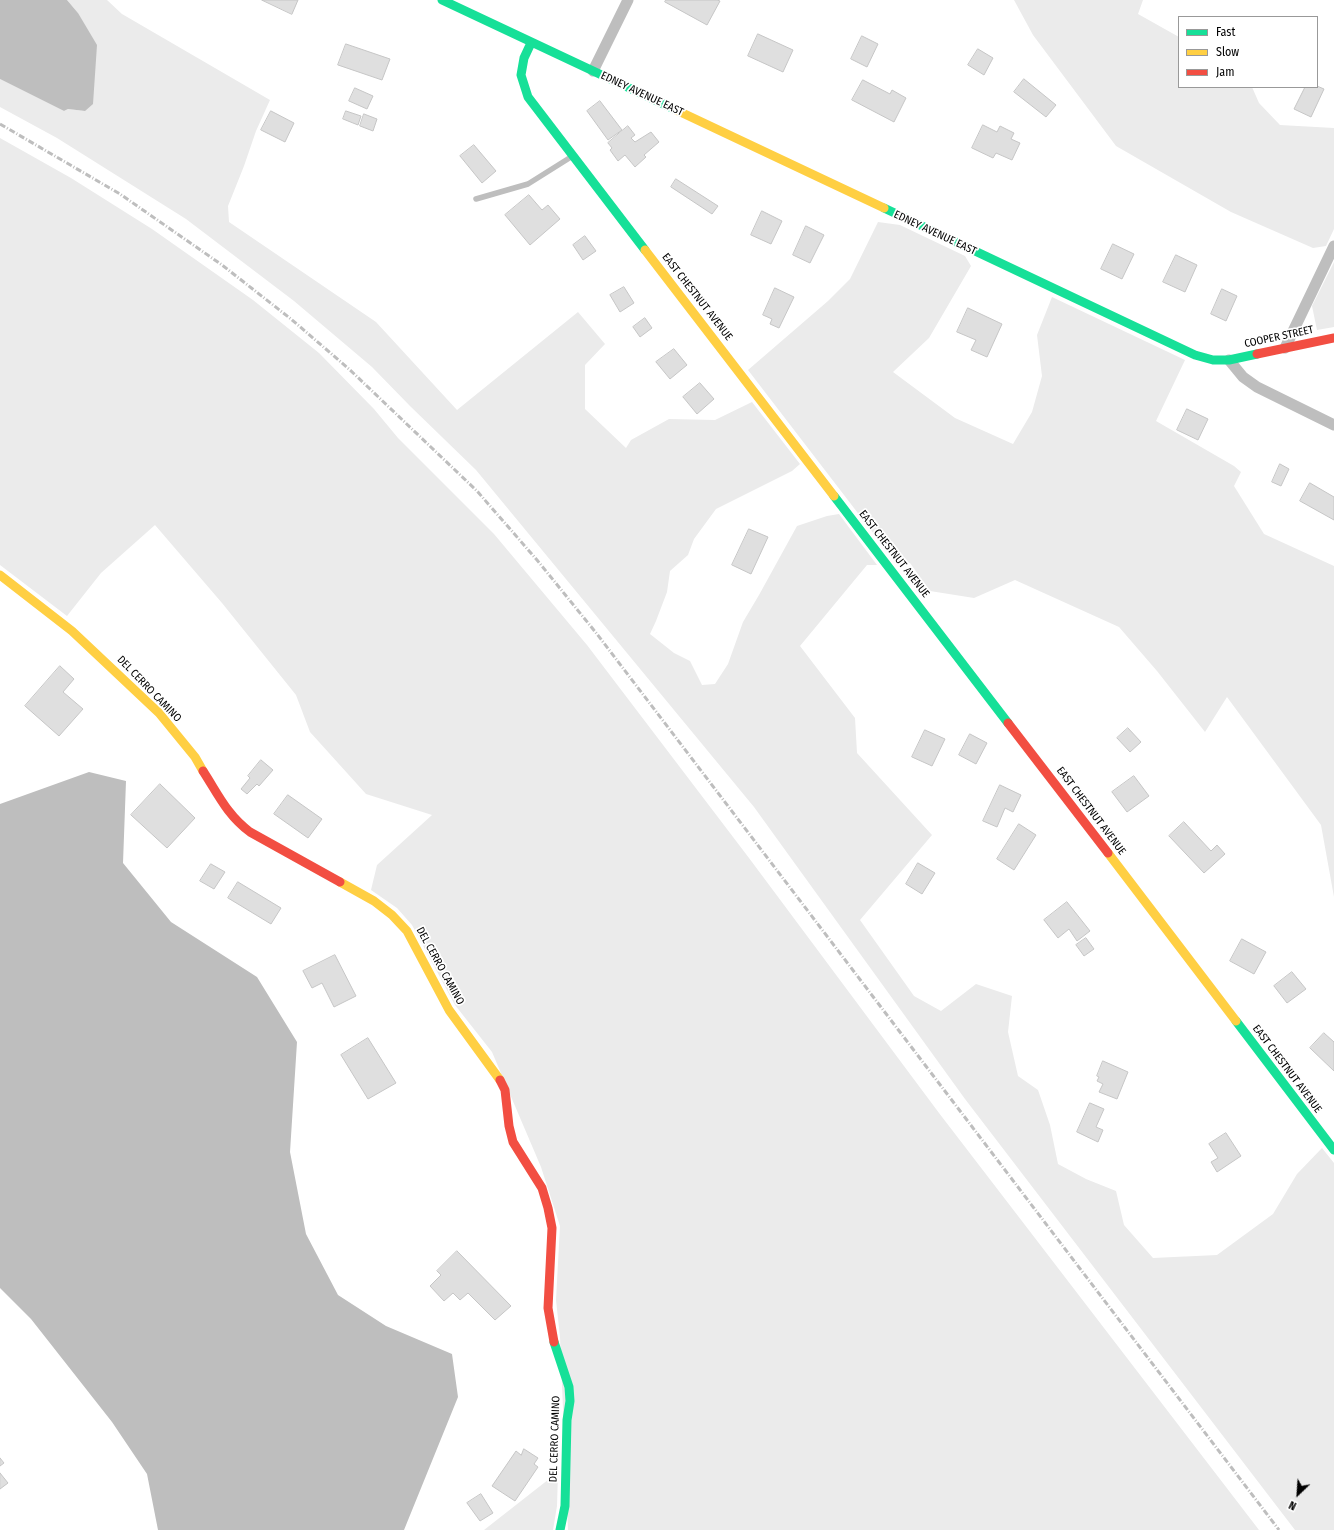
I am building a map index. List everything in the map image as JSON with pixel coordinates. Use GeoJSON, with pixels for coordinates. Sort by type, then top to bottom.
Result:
{"type":"FeatureCollection","features":[{"type":"Feature","properties":{"kind":"street"},"geometry":{"type":"LineString","coordinates":[[442,0],[531,43]]}},
{"type":"Feature","properties":{"kind":"street"},"geometry":{"type":"LineString","coordinates":[[593,71],[628,0]]}},
{"type":"Feature","properties":{"kind":"street","name":"EDNEY AVENUE EAST"},"geometry":{"type":"LineString","coordinates":[[531,43],[1195,355],[1213,360],[1229,360]]}},
{"type":"Feature","properties":{"kind":"street","name":"EAST CHESTNUT AVENUE"},"geometry":{"type":"LineString","coordinates":[[531,43],[524,58],[521,75],[528,97],[1071,804],[1334,1150]]}},
{"type":"Feature","properties":{"kind":"street"},"geometry":{"type":"LineString","coordinates":[[1285,348],[1334,246]]}},
{"type":"Feature","properties":{"kind":"street","name":"COOPER STREET"},"geometry":{"type":"LineString","coordinates":[[1229,360],[1334,338]]}},
{"type":"Feature","properties":{"kind":"street"},"geometry":{"type":"LineString","coordinates":[[1229,360],[1243,377],[1257,387],[1334,425]]}},
{"type":"Feature","properties":{"kind":"street","name":"DEL CERRO CAMINO"},"geometry":{"type":"LineString","coordinates":[[0,575],[72,631],[159,713],[194,756],[229,813],[238,823],[250,832],[374,901],[392,915],[407,931],[449,1010],[497,1074],[505,1090],[509,1126],[513,1142],[542,1188],[552,1228],[548,1308],[552,1337],[569,1388],[570,1401],[567,1420],[565,1506],[560,1530]]}},
{"type":"Feature","properties":{"kind":"lane"},"geometry":{"type":"LineString","coordinates":[[476,199],[528,184],[573,156]]}},
{"type":"Feature","properties":{"kind":"shaded area"},"geometry":{"type":"Polygon","coordinates":[[[0,0],[67,0],[78,13],[97,45],[93,104],[85,111],[68,109],[64,111],[0,79],[0,0]]]}},
{"type":"Feature","properties":{"kind":"shaded area"},"geometry":{"type":"Polygon","coordinates":[[[67,0],[107,0],[122,14],[270,100],[256,131],[228,206],[229,222],[376,322],[457,410],[578,312],[605,344],[585,365],[585,409],[626,448],[631,440],[669,419],[715,420],[752,402],[800,464],[792,471],[716,509],[694,539],[688,555],[670,571],[667,592],[650,634],[674,653],[690,661],[702,685],[715,684],[728,664],[743,622],[797,526],[827,516],[839,514],[877,565],[867,565],[800,646],[855,718],[857,753],[932,835],[860,920],[914,996],[941,1011],[976,984],[1012,996],[1008,1032],[1018,1076],[1038,1090],[1050,1125],[1058,1164],[1086,1179],[1116,1191],[1124,1225],[1153,1258],[1217,1255],[1273,1214],[1297,1174],[1322,1148],[1334,1163],[1334,1530],[1295,1530],[965,1099],[754,807],[476,470],[372,367],[294,301],[186,219],[57,138],[0,107],[0,79],[64,111],[68,109],[85,111],[78,13],[67,0]]]}},
{"type":"Feature","properties":{"kind":"shaded area"},"geometry":{"type":"Polygon","coordinates":[[[1014,0],[1143,0],[1138,14],[1178,36],[1178,88],[1252,88],[1259,103],[1280,125],[1334,128],[1334,229],[1326,246],[1313,248],[1231,212],[1116,146],[1033,35],[1014,0]]]}},
{"type":"Feature","properties":{"kind":"shaded area"},"geometry":{"type":"Polygon","coordinates":[[[0,138],[71,178],[152,229],[253,300],[319,353],[374,409],[398,438],[494,534],[587,645],[749,858],[939,1113],[1259,1530],[568,1530],[560,1337],[556,1300],[560,1226],[541,1167],[492,1052],[455,1005],[412,925],[397,908],[371,890],[377,865],[432,815],[366,794],[310,732],[296,695],[222,603],[155,525],[101,573],[67,616],[0,565],[0,138]]]}},
{"type":"Feature","properties":{"kind":"shaded area"},"geometry":{"type":"Polygon","coordinates":[[[878,222],[900,225],[965,256],[971,266],[929,338],[893,372],[955,418],[1013,444],[1032,412],[1042,376],[1037,335],[1052,297],[1185,360],[1156,421],[1234,466],[1241,472],[1234,486],[1264,534],[1334,566],[1334,897],[1321,825],[1227,697],[1205,732],[1157,671],[1119,627],[1015,580],[974,598],[930,591],[910,563],[897,564],[748,370],[828,301],[850,279],[878,222]]]}},
{"type":"Feature","properties":{"kind":"shaded area"},"geometry":{"type":"Polygon","coordinates":[[[1334,262],[1334,327],[1317,330],[1312,306],[1334,262]]]}},
{"type":"Feature","properties":{"kind":"shaded area"},"geometry":{"type":"Polygon","coordinates":[[[89,772],[126,781],[123,863],[171,922],[257,977],[297,1042],[290,1152],[306,1234],[338,1295],[386,1326],[452,1354],[458,1397],[404,1530],[158,1530],[147,1474],[112,1422],[31,1319],[0,1288],[0,804],[89,772]]]}},
{"type":"Feature","properties":{"kind":"shaded area"},"geometry":{"type":"Polygon","coordinates":[[[558,1472],[557,1506],[553,1530],[484,1530],[558,1472]]]}},
{"type":"Feature","properties":{"kind":"building"},"geometry":{"type":"Polygon","coordinates":[[[262,0],[298,0],[292,14],[262,0]]]}},
{"type":"Feature","properties":{"kind":"building"},"geometry":{"type":"Polygon","coordinates":[[[666,0],[720,1],[707,25],[665,2],[666,0]]]}},
{"type":"Feature","properties":{"kind":"building"},"geometry":{"type":"Polygon","coordinates":[[[758,34],[793,50],[783,72],[748,56],[758,34]]]}},
{"type":"Feature","properties":{"kind":"building"},"geometry":{"type":"Polygon","coordinates":[[[862,36],[878,44],[867,67],[851,59],[862,36]]]}},
{"type":"Feature","properties":{"kind":"building"},"geometry":{"type":"Polygon","coordinates":[[[346,44],[390,59],[382,80],[338,65],[346,44]]]}},
{"type":"Feature","properties":{"kind":"building"},"geometry":{"type":"Polygon","coordinates":[[[978,49],[993,58],[984,75],[968,65],[978,49]]]}},
{"type":"Feature","properties":{"kind":"building"},"geometry":{"type":"Polygon","coordinates":[[[1024,79],[1056,105],[1046,117],[1014,92],[1024,79]]]}},
{"type":"Feature","properties":{"kind":"building"},"geometry":{"type":"Polygon","coordinates":[[[863,80],[890,94],[892,90],[906,98],[894,122],[852,100],[863,80]]]}},
{"type":"Feature","properties":{"kind":"building"},"geometry":{"type":"Polygon","coordinates":[[[1318,86],[1324,89],[1311,117],[1294,109],[1304,88],[1318,88],[1318,86]]]}},
{"type":"Feature","properties":{"kind":"building"},"geometry":{"type":"Polygon","coordinates":[[[355,88],[373,96],[367,109],[349,101],[355,88]]]}},
{"type":"Feature","properties":{"kind":"building"},"geometry":{"type":"Polygon","coordinates":[[[600,101],[622,130],[608,140],[587,111],[600,101]]]}},
{"type":"Feature","properties":{"kind":"building"},"geometry":{"type":"Polygon","coordinates":[[[271,111],[294,123],[285,142],[261,130],[271,111]]]}},
{"type":"Feature","properties":{"kind":"building"},"geometry":{"type":"Polygon","coordinates":[[[346,111],[361,116],[358,125],[343,119],[346,111]]]}},
{"type":"Feature","properties":{"kind":"building"},"geometry":{"type":"Polygon","coordinates":[[[364,114],[377,119],[373,131],[360,126],[364,114]]]}},
{"type":"Feature","properties":{"kind":"building"},"geometry":{"type":"Polygon","coordinates":[[[983,125],[997,132],[1000,126],[1014,133],[1011,139],[1020,143],[1012,160],[996,153],[993,158],[972,148],[983,125]]]}},
{"type":"Feature","properties":{"kind":"building"},"geometry":{"type":"Polygon","coordinates":[[[628,126],[635,135],[631,138],[635,142],[651,132],[659,142],[644,155],[646,157],[635,167],[625,155],[618,161],[610,150],[612,148],[608,143],[628,126]]]}},
{"type":"Feature","properties":{"kind":"building"},"geometry":{"type":"Polygon","coordinates":[[[474,145],[496,171],[482,183],[460,156],[474,145]]]}},
{"type":"Feature","properties":{"kind":"building"},"geometry":{"type":"Polygon","coordinates":[[[676,179],[718,206],[712,214],[671,187],[676,179]]]}},
{"type":"Feature","properties":{"kind":"building"},"geometry":{"type":"Polygon","coordinates":[[[529,195],[542,210],[548,205],[560,219],[530,245],[505,215],[529,195]]]}},
{"type":"Feature","properties":{"kind":"building"},"geometry":{"type":"Polygon","coordinates":[[[762,211],[782,221],[771,244],[751,235],[762,211]]]}},
{"type":"Feature","properties":{"kind":"building"},"geometry":{"type":"Polygon","coordinates":[[[806,226],[824,235],[810,263],[793,255],[806,226]]]}},
{"type":"Feature","properties":{"kind":"building"},"geometry":{"type":"Polygon","coordinates":[[[585,236],[596,251],[583,260],[573,245],[585,236]]]}},
{"type":"Feature","properties":{"kind":"building"},"geometry":{"type":"Polygon","coordinates":[[[1113,244],[1134,254],[1122,279],[1101,269],[1113,244]]]}},
{"type":"Feature","properties":{"kind":"building"},"geometry":{"type":"Polygon","coordinates":[[[1176,255],[1197,265],[1185,292],[1163,282],[1176,255]]]}},
{"type":"Feature","properties":{"kind":"building"},"geometry":{"type":"Polygon","coordinates":[[[624,287],[634,303],[620,312],[610,295],[624,287]]]}},
{"type":"Feature","properties":{"kind":"building"},"geometry":{"type":"Polygon","coordinates":[[[775,288],[794,297],[779,328],[770,324],[772,319],[763,315],[775,288]]]}},
{"type":"Feature","properties":{"kind":"building"},"geometry":{"type":"Polygon","coordinates":[[[1222,289],[1237,296],[1226,321],[1211,314],[1222,289]]]}},
{"type":"Feature","properties":{"kind":"building"},"geometry":{"type":"Polygon","coordinates":[[[968,308],[1002,324],[987,357],[971,350],[976,340],[957,332],[968,308]]]}},
{"type":"Feature","properties":{"kind":"building"},"geometry":{"type":"Polygon","coordinates":[[[645,318],[652,328],[640,337],[633,327],[645,318]]]}},
{"type":"Feature","properties":{"kind":"building"},"geometry":{"type":"Polygon","coordinates":[[[674,349],[687,365],[670,379],[656,362],[674,349]]]}},
{"type":"Feature","properties":{"kind":"building"},"geometry":{"type":"Polygon","coordinates":[[[700,383],[714,399],[697,414],[683,397],[700,383]]]}},
{"type":"Feature","properties":{"kind":"building"},"geometry":{"type":"Polygon","coordinates":[[[1187,409],[1208,419],[1198,440],[1177,430],[1187,409]]]}},
{"type":"Feature","properties":{"kind":"building"},"geometry":{"type":"Polygon","coordinates":[[[1280,464],[1289,469],[1281,486],[1272,482],[1280,464]]]}},
{"type":"Feature","properties":{"kind":"building"},"geometry":{"type":"Polygon","coordinates":[[[1310,483],[1334,497],[1334,520],[1300,501],[1310,483]]]}},
{"type":"Feature","properties":{"kind":"building"},"geometry":{"type":"Polygon","coordinates":[[[749,529],[768,537],[751,574],[732,565],[749,529]]]}},
{"type":"Feature","properties":{"kind":"building"},"geometry":{"type":"Polygon","coordinates":[[[60,666],[74,679],[63,692],[83,709],[59,736],[25,706],[60,666]]]}},
{"type":"Feature","properties":{"kind":"building"},"geometry":{"type":"Polygon","coordinates":[[[1128,728],[1141,742],[1130,752],[1117,738],[1128,728]]]}},
{"type":"Feature","properties":{"kind":"building"},"geometry":{"type":"Polygon","coordinates":[[[925,730],[945,739],[932,766],[912,757],[925,730]]]}},
{"type":"Feature","properties":{"kind":"building"},"geometry":{"type":"Polygon","coordinates":[[[970,734],[987,743],[976,764],[959,755],[970,734]]]}},
{"type":"Feature","properties":{"kind":"building"},"geometry":{"type":"Polygon","coordinates":[[[261,760],[273,770],[259,786],[257,784],[247,794],[241,789],[250,778],[248,776],[261,760]]]}},
{"type":"Feature","properties":{"kind":"building"},"geometry":{"type":"Polygon","coordinates":[[[1134,776],[1149,796],[1127,812],[1112,792],[1134,776]]]}},
{"type":"Feature","properties":{"kind":"building"},"geometry":{"type":"Polygon","coordinates":[[[160,784],[195,818],[167,848],[131,815],[160,784]]]}},
{"type":"Feature","properties":{"kind":"building"},"geometry":{"type":"Polygon","coordinates":[[[1000,785],[1021,795],[1013,812],[1005,808],[997,827],[983,821],[1000,785]]]}},
{"type":"Feature","properties":{"kind":"building"},"geometry":{"type":"Polygon","coordinates":[[[288,795],[322,819],[308,838],[274,814],[288,795]]]}},
{"type":"Feature","properties":{"kind":"building"},"geometry":{"type":"Polygon","coordinates":[[[1184,822],[1211,851],[1217,845],[1225,854],[1204,873],[1169,836],[1184,822]]]}},
{"type":"Feature","properties":{"kind":"building"},"geometry":{"type":"Polygon","coordinates":[[[1019,824],[1036,835],[1014,870],[997,859],[1019,824]]]}},
{"type":"Feature","properties":{"kind":"building"},"geometry":{"type":"Polygon","coordinates":[[[918,863],[935,873],[922,894],[906,884],[918,863]]]}},
{"type":"Feature","properties":{"kind":"building"},"geometry":{"type":"Polygon","coordinates":[[[211,864],[225,872],[214,889],[200,881],[211,864]]]}},
{"type":"Feature","properties":{"kind":"building"},"geometry":{"type":"Polygon","coordinates":[[[238,882],[281,908],[271,924],[228,898],[238,882]]]}},
{"type":"Feature","properties":{"kind":"building"},"geometry":{"type":"Polygon","coordinates":[[[1067,902],[1090,931],[1077,941],[1069,929],[1058,938],[1044,920],[1067,902]]]}},
{"type":"Feature","properties":{"kind":"building"},"geometry":{"type":"Polygon","coordinates":[[[1086,938],[1094,949],[1084,956],[1076,945],[1086,938]]]}},
{"type":"Feature","properties":{"kind":"building"},"geometry":{"type":"Polygon","coordinates":[[[1242,939],[1266,952],[1254,974],[1230,961],[1242,939]]]}},
{"type":"Feature","properties":{"kind":"building"},"geometry":{"type":"Polygon","coordinates":[[[335,955],[356,996],[334,1007],[322,983],[312,988],[303,971],[335,955]]]}},
{"type":"Feature","properties":{"kind":"building"},"geometry":{"type":"Polygon","coordinates":[[[1292,972],[1306,989],[1287,1003],[1274,986],[1292,972]]]}},
{"type":"Feature","properties":{"kind":"building"},"geometry":{"type":"Polygon","coordinates":[[[1324,1033],[1334,1042],[1334,1071],[1310,1048],[1324,1033]]]}},
{"type":"Feature","properties":{"kind":"building"},"geometry":{"type":"Polygon","coordinates":[[[368,1038],[396,1083],[368,1099],[341,1055],[368,1038]]]}},
{"type":"Feature","properties":{"kind":"building"},"geometry":{"type":"Polygon","coordinates":[[[1103,1061],[1128,1072],[1117,1099],[1099,1092],[1103,1084],[1097,1081],[1099,1077],[1097,1076],[1103,1061]]]}},
{"type":"Feature","properties":{"kind":"building"},"geometry":{"type":"Polygon","coordinates":[[[1090,1103],[1104,1109],[1096,1127],[1103,1130],[1098,1142],[1077,1132],[1090,1103]]]}},
{"type":"Feature","properties":{"kind":"building"},"geometry":{"type":"Polygon","coordinates":[[[1226,1133],[1241,1156],[1217,1172],[1211,1162],[1218,1158],[1209,1144],[1226,1133]]]}},
{"type":"Feature","properties":{"kind":"building"},"geometry":{"type":"Polygon","coordinates":[[[457,1251],[511,1306],[495,1320],[468,1293],[460,1300],[453,1293],[444,1301],[430,1286],[441,1275],[437,1271],[457,1251]]]}},
{"type":"Feature","properties":{"kind":"building"},"geometry":{"type":"Polygon","coordinates":[[[524,1449],[538,1458],[534,1464],[538,1467],[515,1501],[492,1486],[516,1451],[521,1455],[524,1449]]]}},
{"type":"Feature","properties":{"kind":"building"},"geometry":{"type":"Polygon","coordinates":[[[0,1458],[4,1463],[0,1466],[0,1458]]]}},
{"type":"Feature","properties":{"kind":"building"},"geometry":{"type":"Polygon","coordinates":[[[0,1473],[8,1483],[0,1489],[0,1473]]]}},
{"type":"Feature","properties":{"kind":"building"},"geometry":{"type":"Polygon","coordinates":[[[481,1494],[493,1513],[480,1521],[467,1503],[481,1494]]]}},
{"type":"Feature","properties":{"kind":"railway"},"geometry":{"type":"LineString","coordinates":[[0,124],[120,194],[222,265],[291,319],[349,369],[477,491],[537,560],[597,634],[1279,1530]]}},
{"type":"Feature","properties":{"kind":"traffic: fast"},"geometry":{"type":"LineString","coordinates":[[442,0],[674,109]]}},
{"type":"Feature","properties":{"kind":"traffic: fast"},"geometry":{"type":"LineString","coordinates":[[531,43],[524,58],[521,75],[528,97],[645,250]]}},
{"type":"Feature","properties":{"kind":"traffic: fast"},"geometry":{"type":"LineString","coordinates":[[884,208],[1195,355],[1213,360],[1229,360],[1257,354]]}},
{"type":"Feature","properties":{"kind":"traffic: fast"},"geometry":{"type":"LineString","coordinates":[[834,496],[1008,723]]}},
{"type":"Feature","properties":{"kind":"traffic: fast"},"geometry":{"type":"LineString","coordinates":[[1236,1021],[1334,1150]]}},
{"type":"Feature","properties":{"kind":"traffic: fast"},"geometry":{"type":"LineString","coordinates":[[554,1342],[569,1387],[570,1401],[567,1420],[565,1506],[560,1530]]}},
{"type":"Feature","properties":{"kind":"traffic: slow"},"geometry":{"type":"LineString","coordinates":[[674,109],[884,208]]}},
{"type":"Feature","properties":{"kind":"traffic: slow"},"geometry":{"type":"LineString","coordinates":[[645,250],[834,496]]}},
{"type":"Feature","properties":{"kind":"traffic: slow"},"geometry":{"type":"LineString","coordinates":[[0,575],[72,631],[159,713],[195,757],[203,771]]}},
{"type":"Feature","properties":{"kind":"traffic: slow"},"geometry":{"type":"LineString","coordinates":[[1108,853],[1236,1021]]}},
{"type":"Feature","properties":{"kind":"traffic: slow"},"geometry":{"type":"LineString","coordinates":[[340,882],[374,901],[392,915],[407,931],[449,1010],[500,1080]]}},
{"type":"Feature","properties":{"kind":"traffic: jam"},"geometry":{"type":"LineString","coordinates":[[1257,354],[1334,338]]}},
{"type":"Feature","properties":{"kind":"traffic: jam"},"geometry":{"type":"LineString","coordinates":[[1008,723],[1108,853]]}},
{"type":"Feature","properties":{"kind":"traffic: jam"},"geometry":{"type":"LineString","coordinates":[[203,771],[218,796],[235,819],[250,832],[340,882]]}},
{"type":"Feature","properties":{"kind":"traffic: jam"},"geometry":{"type":"LineString","coordinates":[[500,1080],[505,1090],[509,1126],[513,1142],[542,1188],[548,1208],[552,1228],[548,1308],[554,1342]]}}]}
